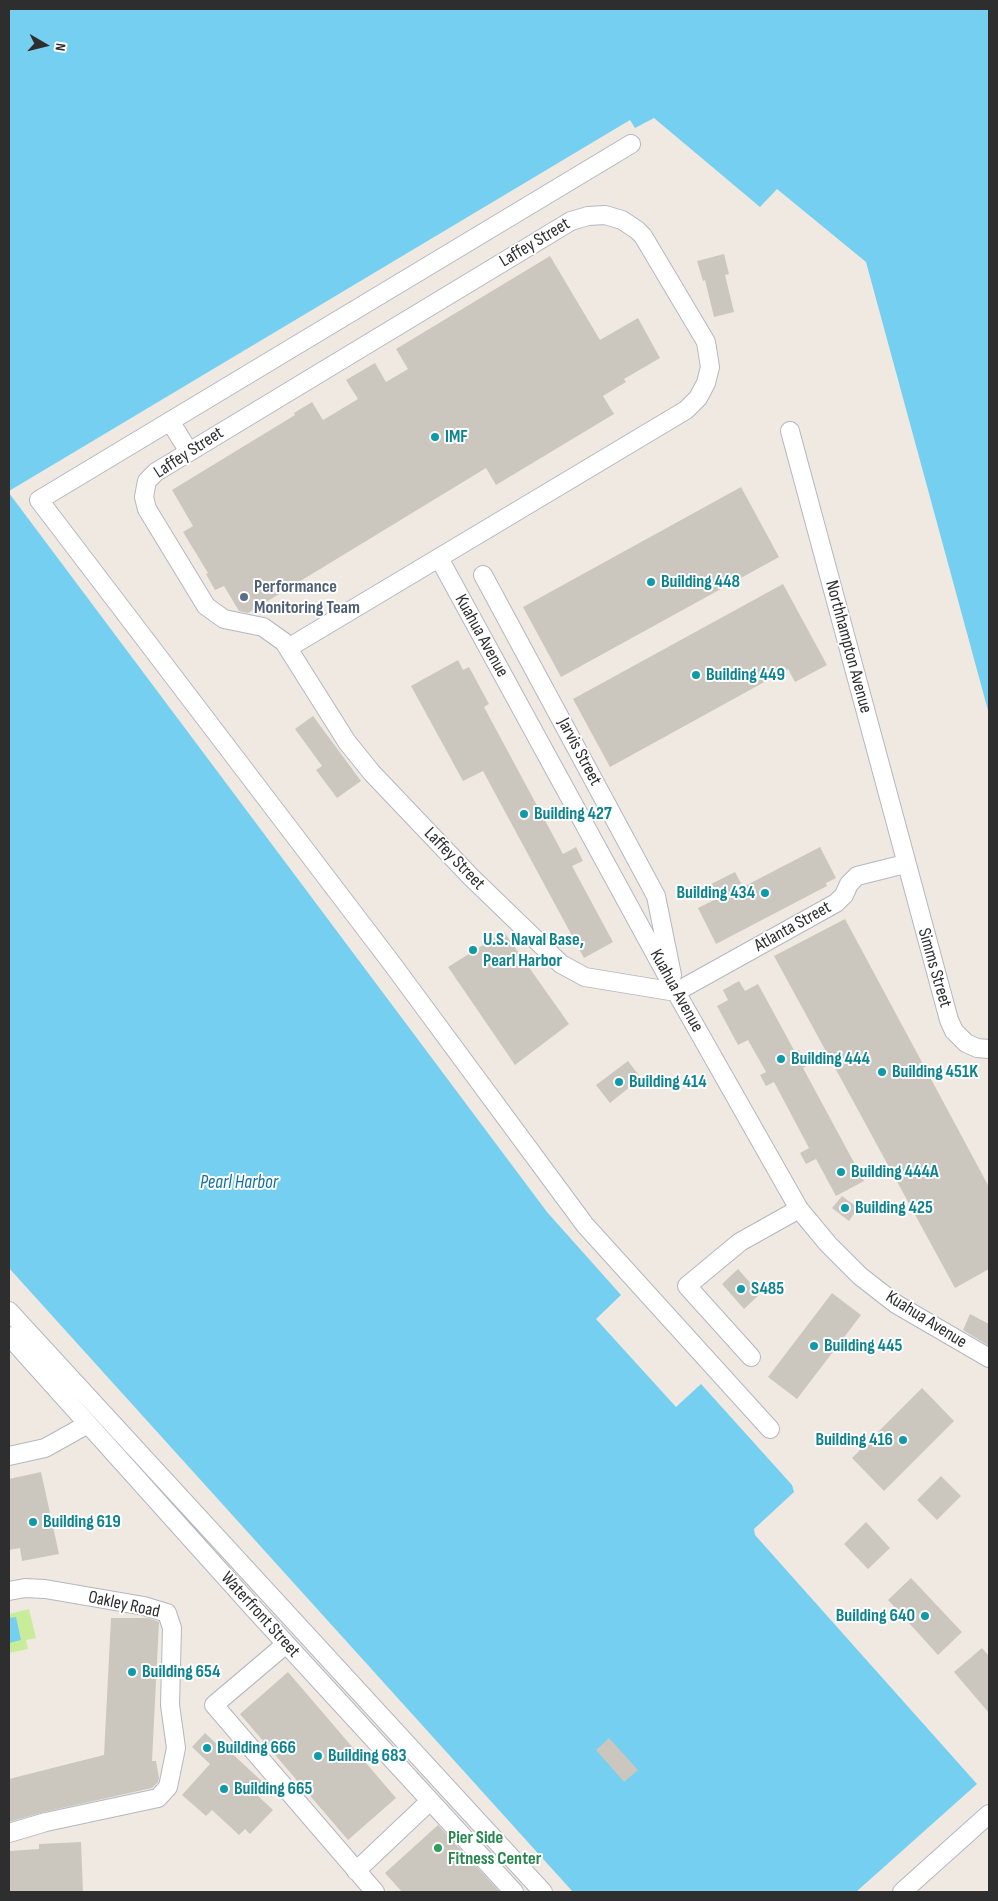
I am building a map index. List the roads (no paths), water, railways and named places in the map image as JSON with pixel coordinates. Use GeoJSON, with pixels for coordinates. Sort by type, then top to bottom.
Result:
{"type":"FeatureCollection","features":[{"type":"Feature","properties":{"kind":"street"},"geometry":{"type":"LineString","coordinates":[[630,144],[39,500],[390,961],[585,1225],[770,1429]]}},
{"type":"Feature","properties":{"kind":"street","name":"Laffey Street"},"geometry":{"type":"LineString","coordinates":[[288,648],[686,410],[698,398],[703,391],[710,367],[706,342],[643,236],[637,230],[622,220],[597,215],[571,221],[189,452],[150,478],[144,493],[147,509],[206,606],[224,619],[264,627],[284,642],[346,742],[372,773],[472,877],[561,964],[585,977],[676,992]]}},
{"type":"Feature","properties":{"kind":"street"},"geometry":{"type":"LineString","coordinates":[[170,422],[189,452]]}},
{"type":"Feature","properties":{"kind":"street","name":"Northhampton Avenue"},"geometry":{"type":"LineString","coordinates":[[790,431],[905,864]]}},
{"type":"Feature","properties":{"kind":"street","name":"Kuahua Avenue"},"geometry":{"type":"LineString","coordinates":[[439,558],[676,992],[799,1209],[828,1244],[867,1282],[896,1304],[989,1358]]}},
{"type":"Feature","properties":{"kind":"street","name":"Jarvis Street"},"geometry":{"type":"LineString","coordinates":[[483,575],[656,896],[676,992]]}},
{"type":"Feature","properties":{"kind":"street","name":"Atlanta Street"},"geometry":{"type":"LineString","coordinates":[[676,992],[836,902],[844,895],[849,884],[857,876],[905,864]]}},
{"type":"Feature","properties":{"kind":"street","name":"Simms Street"},"geometry":{"type":"LineString","coordinates":[[905,864],[951,1026],[957,1036],[966,1043],[977,1048],[989,1049]]}},
{"type":"Feature","properties":{"kind":"street"},"geometry":{"type":"LineString","coordinates":[[751,1357],[687,1286],[740,1242],[799,1209]]}},
{"type":"Feature","properties":{"kind":"street"},"geometry":{"type":"LineString","coordinates":[[9,1311],[543,1892]]}},
{"type":"Feature","properties":{"kind":"street","name":"Waterfront Street"},"geometry":{"type":"LineString","coordinates":[[9,1336],[286,1644],[514,1892]]}},
{"type":"Feature","properties":{"kind":"street"},"geometry":{"type":"LineString","coordinates":[[9,1456],[45,1448],[88,1424]]}},
{"type":"Feature","properties":{"kind":"street","name":"Oakley Road"},"geometry":{"type":"LineString","coordinates":[[9,1591],[25,1588],[45,1589],[144,1606],[167,1613],[172,1628],[170,1705],[176,1748],[168,1787],[158,1798],[46,1822],[9,1832]]}},
{"type":"Feature","properties":{"kind":"street"},"geometry":{"type":"LineString","coordinates":[[286,1644],[214,1705],[375,1892]]}},
{"type":"Feature","properties":{"kind":"street"},"geometry":{"type":"LineString","coordinates":[[356,1871],[430,1801]]}},
{"type":"Feature","properties":{"kind":"street"},"geometry":{"type":"LineString","coordinates":[[902,1892],[989,1814]]}},
{"type":"Feature","properties":{"kind":"water"},"geometry":{"type":"Polygon","coordinates":[[[9,9],[989,9],[989,714],[866,262],[777,189],[760,207],[654,118],[635,128],[630,120],[9,491],[9,9]]]}},
{"type":"Feature","properties":{"kind":"water","name":"Pearl Harbor"},"geometry":{"type":"Polygon","coordinates":[[[9,493],[547,1212],[621,1295],[596,1319],[676,1407],[701,1384],[792,1485],[794,1492],[754,1529],[755,1535],[977,1784],[856,1892],[573,1892],[9,1268],[9,493]]]}},
{"type":"Feature","properties":{"kind":"water"},"geometry":{"type":"Polygon","coordinates":[[[16,1617],[21,1640],[9,1643],[9,1618],[16,1617]]]}},
{"type":"Feature","properties":{"kind":"place","name":"IMF"},"geometry":{"type":"Point","coordinates":[435,437]}},
{"type":"Feature","properties":{"kind":"place","name":"Building 448"},"geometry":{"type":"Point","coordinates":[651,582]}},
{"type":"Feature","properties":{"kind":"place","name":"Performance Monitoring Team"},"geometry":{"type":"Point","coordinates":[244,597]}},
{"type":"Feature","properties":{"kind":"place","name":"Building 449"},"geometry":{"type":"Point","coordinates":[696,675]}},
{"type":"Feature","properties":{"kind":"place","name":"Building 427"},"geometry":{"type":"Point","coordinates":[524,814]}},
{"type":"Feature","properties":{"kind":"place","name":"Building 434"},"geometry":{"type":"Point","coordinates":[765,893]}},
{"type":"Feature","properties":{"kind":"place","name":"U.S. Naval Base, Pearl Harbor"},"geometry":{"type":"Point","coordinates":[473,950]}},
{"type":"Feature","properties":{"kind":"place","name":"Building 444"},"geometry":{"type":"Point","coordinates":[781,1059]}},
{"type":"Feature","properties":{"kind":"place","name":"Building 451K"},"geometry":{"type":"Point","coordinates":[882,1072]}},
{"type":"Feature","properties":{"kind":"place","name":"Building 414"},"geometry":{"type":"Point","coordinates":[619,1082]}},
{"type":"Feature","properties":{"kind":"place","name":"Building 444A"},"geometry":{"type":"Point","coordinates":[841,1172]}},
{"type":"Feature","properties":{"kind":"place","name":"Building 425"},"geometry":{"type":"Point","coordinates":[845,1208]}},
{"type":"Feature","properties":{"kind":"place","name":"S485"},"geometry":{"type":"Point","coordinates":[741,1289]}},
{"type":"Feature","properties":{"kind":"place","name":"Building 445"},"geometry":{"type":"Point","coordinates":[814,1346]}},
{"type":"Feature","properties":{"kind":"place","name":"Building 416"},"geometry":{"type":"Point","coordinates":[903,1440]}},
{"type":"Feature","properties":{"kind":"place","name":"Building 619"},"geometry":{"type":"Point","coordinates":[33,1522]}},
{"type":"Feature","properties":{"kind":"place","name":"Building 640"},"geometry":{"type":"Point","coordinates":[925,1616]}},
{"type":"Feature","properties":{"kind":"place","name":"Building 654"},"geometry":{"type":"Point","coordinates":[132,1672]}},
{"type":"Feature","properties":{"kind":"place","name":"Building 666"},"geometry":{"type":"Point","coordinates":[207,1748]}},
{"type":"Feature","properties":{"kind":"place","name":"Building 683"},"geometry":{"type":"Point","coordinates":[318,1756]}},
{"type":"Feature","properties":{"kind":"place","name":"Building 665"},"geometry":{"type":"Point","coordinates":[224,1789]}},
{"type":"Feature","properties":{"kind":"place","name":"Pier Side Fitness Center"},"geometry":{"type":"Point","coordinates":[438,1848]}}]}
